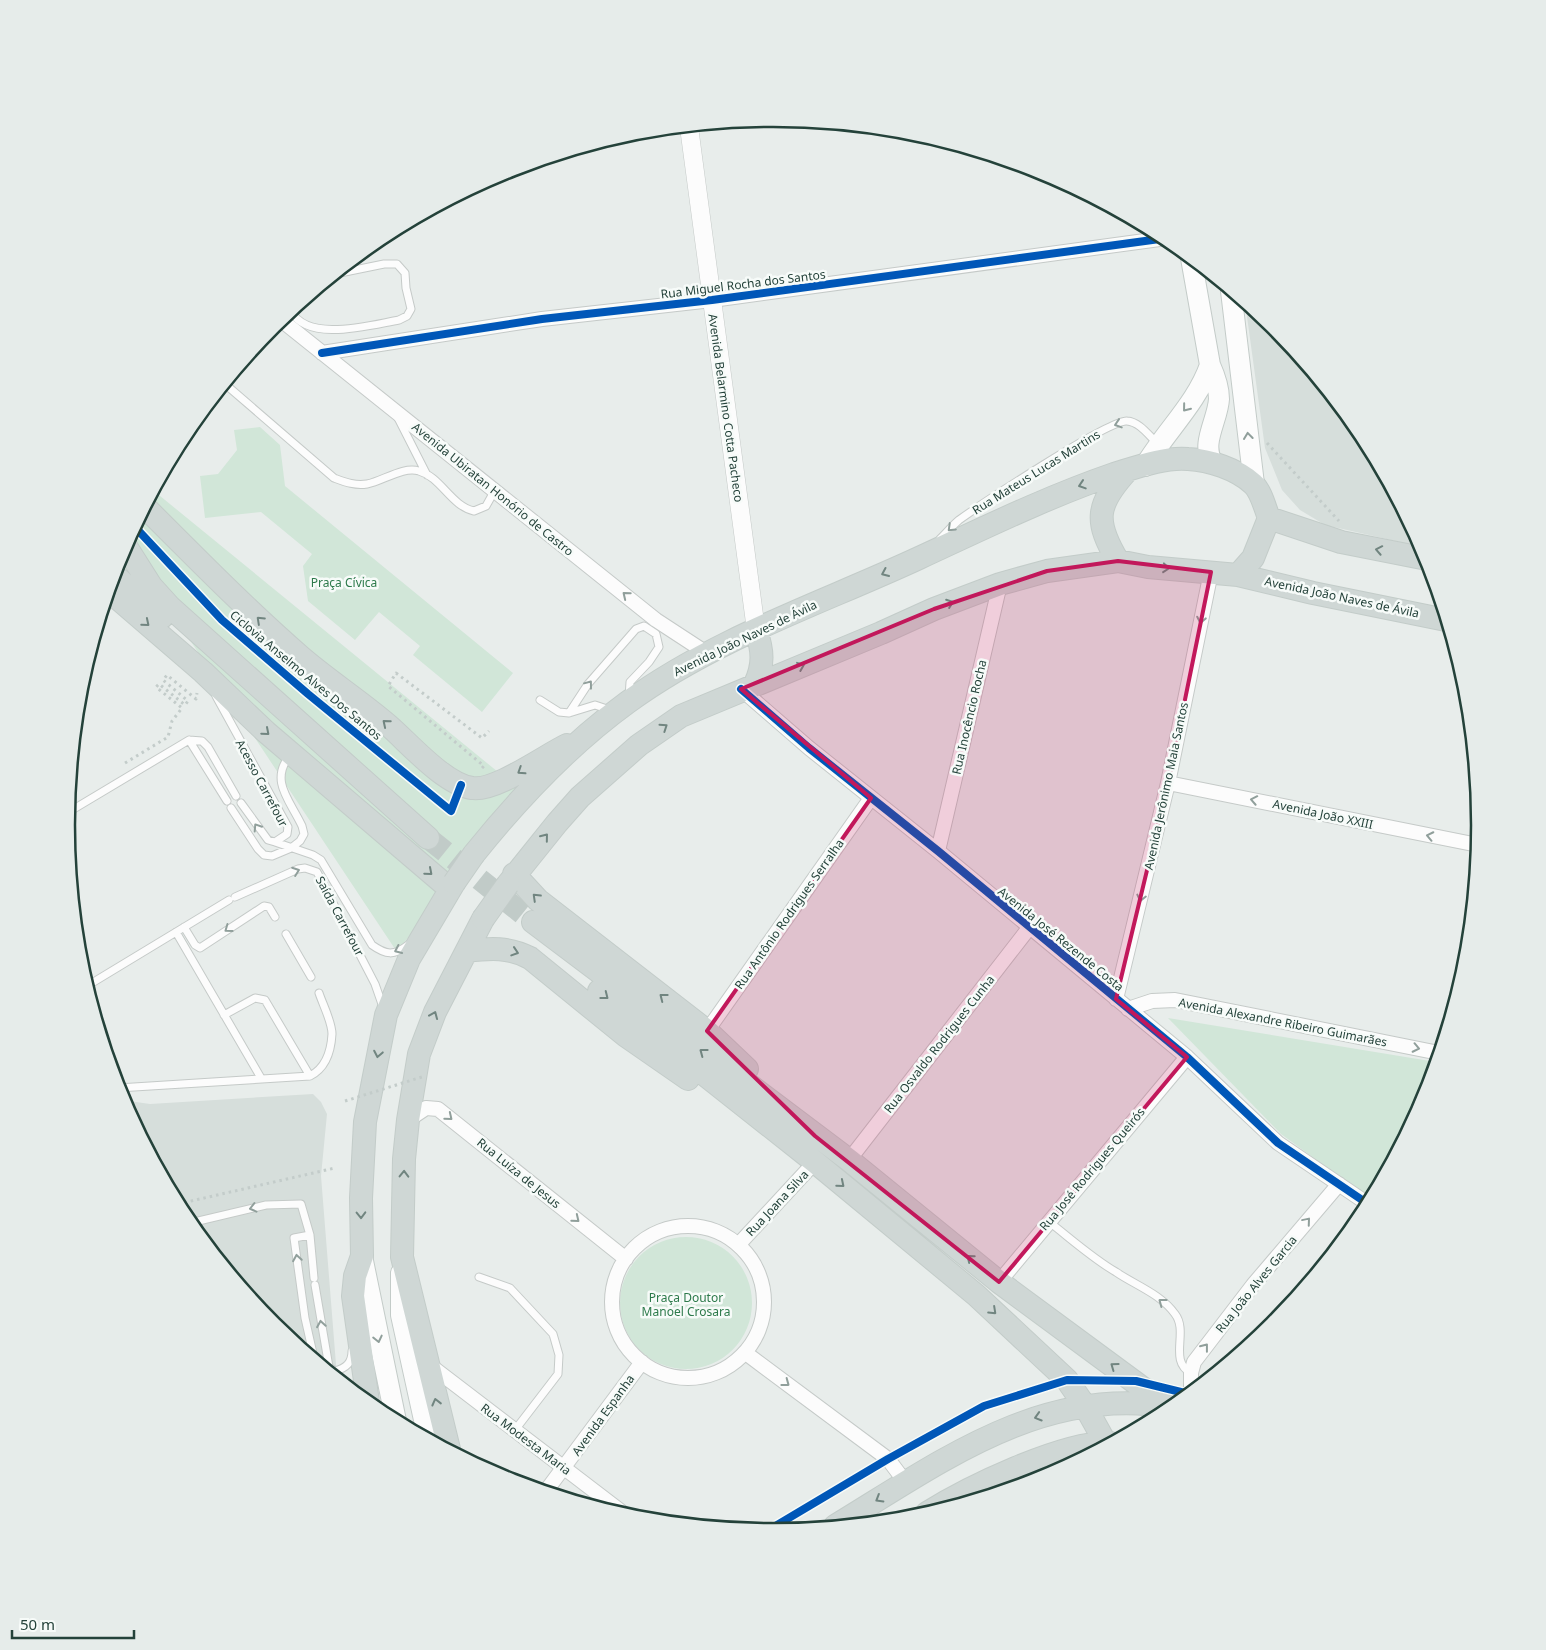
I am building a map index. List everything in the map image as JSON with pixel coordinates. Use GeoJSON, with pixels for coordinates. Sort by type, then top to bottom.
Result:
{"type":"FeatureCollection","features":[{"type":"Feature","properties":{"kind":"main road"},"geometry":{"type":"LineString","coordinates":[[1193,267],[1210,365],[1216,380],[1219,398],[1208,450],[1213,463]]}},
{"type":"Feature","properties":{"kind":"main road"},"geometry":{"type":"LineString","coordinates":[[426,1430],[401,1316],[408,1120],[419,1054],[435,1012],[483,919],[511,879],[580,797],[639,745],[681,716],[934,609],[1000,584],[1047,571],[1118,561],[1148,567],[1238,575],[1253,558],[1268,518],[1254,484],[1232,299]]}},
{"type":"Feature","properties":{"kind":"main road"},"geometry":{"type":"LineString","coordinates":[[1118,561],[1108,546],[1101,515],[1103,502],[1110,490],[1136,468],[1158,444],[1193,400],[1205,379],[1210,365]]}},
{"type":"Feature","properties":{"kind":"main road"},"geometry":{"type":"LineString","coordinates":[[1136,468],[1167,460],[1187,459],[1213,463],[1254,484]]}},
{"type":"Feature","properties":{"kind":"main road","name":"Avenida João Naves de Ávila"},"geometry":{"type":"LineString","coordinates":[[394,1410],[362,1256],[361,1198],[365,1122],[386,1015],[409,959],[452,886],[474,854],[515,805],[580,740],[622,706],[708,654],[756,630],[1000,519],[1071,489],[1136,468]]}},
{"type":"Feature","properties":{"kind":"main road"},"geometry":{"type":"LineString","coordinates":[[150,511],[302,658],[352,695],[449,778],[461,785],[473,789],[490,786],[515,775],[550,753],[580,740]]}},
{"type":"Feature","properties":{"kind":"main road"},"geometry":{"type":"LineString","coordinates":[[1268,518],[1341,542],[1418,557]]}},
{"type":"Feature","properties":{"kind":"main road"},"geometry":{"type":"LineString","coordinates":[[120,580],[424,843],[170,607],[151,586],[130,553]]}},
{"type":"Feature","properties":{"kind":"main road","name":"Avenida João Naves de Ávila"},"geometry":{"type":"LineString","coordinates":[[1238,575],[1313,593],[1439,619]]}},
{"type":"Feature","properties":{"kind":"main road"},"geometry":{"type":"LineString","coordinates":[[114,595],[203,672],[266,732],[452,886]]}},
{"type":"Feature","properties":{"kind":"main road"},"geometry":{"type":"LineString","coordinates":[[748,687],[762,669],[763,658],[756,630]]}},
{"type":"Feature","properties":{"kind":"main road"},"geometry":{"type":"LineString","coordinates":[[511,879],[707,1031],[787,1106],[815,1162],[976,1295],[1067,1380],[1086,1406],[1105,1439]]}},
{"type":"Feature","properties":{"kind":"main road"},"geometry":{"type":"LineString","coordinates":[[529,928],[806,1142]]}},
{"type":"Feature","properties":{"kind":"main road"},"geometry":{"type":"LineString","coordinates":[[467,951],[501,948],[516,951],[530,958],[626,1036],[689,1080],[806,1142],[849,1160],[999,1282],[1164,1403]]}},
{"type":"Feature","properties":{"kind":"main road","name":"Avenida João Naves de Ávila"},"geometry":{"type":"LineString","coordinates":[[362,1256],[355,1276],[354,1296],[367,1392]]}},
{"type":"Feature","properties":{"kind":"main road"},"geometry":{"type":"LineString","coordinates":[[402,1258],[447,1442]]}},
{"type":"Feature","properties":{"kind":"main road"},"geometry":{"type":"LineString","coordinates":[[847,1519],[953,1453],[986,1437],[1032,1419],[1086,1406],[1132,1403],[1160,1406]]}},
{"type":"Feature","properties":{"kind":"main road"},"geometry":{"type":"LineString","coordinates":[[946,1501],[1026,1464],[1072,1449],[1092,1446]]}},
{"type":"Feature","properties":{"kind":"street","name":"Avenida Belarmino Cotta Pacheco"},"geometry":{"type":"LineString","coordinates":[[690,132],[756,630]]}},
{"type":"Feature","properties":{"kind":"street","name":"Rua Miguel Rocha dos Santos"},"geometry":{"type":"LineString","coordinates":[[322,353],[542,319],[712,300],[1153,240]]}},
{"type":"Feature","properties":{"kind":"street","name":"Avenida Ubiratan Honório de Castro"},"geometry":{"type":"LineString","coordinates":[[286,324],[656,620],[708,654]]}},
{"type":"Feature","properties":{"kind":"street","name":"Avenida Jerônimo Maia Santos"},"geometry":{"type":"LineString","coordinates":[[1116,999],[1168,783],[1211,572]]}},
{"type":"Feature","properties":{"kind":"street","name":"Rua Inocêncio Rocha"},"geometry":{"type":"LineString","coordinates":[[938,851],[1000,584]]}},
{"type":"Feature","properties":{"kind":"street","name":"Avenida José Rezende Costa"},"geometry":{"type":"LineString","coordinates":[[748,687],[871,798],[1186,1056],[1278,1143],[1361,1199]]}},
{"type":"Feature","properties":{"kind":"street","name":"Avenida João XXIII"},"geometry":{"type":"LineString","coordinates":[[1168,783],[1471,844]]}},
{"type":"Feature","properties":{"kind":"street","name":"Rua Antônio Rodrigues Serralha"},"geometry":{"type":"LineString","coordinates":[[707,1031],[871,798]]}},
{"type":"Feature","properties":{"kind":"street","name":"Rua Osvaldo Rodrigues Cunha"},"geometry":{"type":"LineString","coordinates":[[849,1160],[1029,928]]}},
{"type":"Feature","properties":{"kind":"street","name":"Avenida Alexandre Ribeiro Guimarães"},"geometry":{"type":"LineString","coordinates":[[1128,1009],[1152,1000],[1175,1000],[1433,1051]]}},
{"type":"Feature","properties":{"kind":"street","name":"Rua José Rodrigues Queirós"},"geometry":{"type":"LineString","coordinates":[[999,1282],[1186,1056]]}},
{"type":"Feature","properties":{"kind":"street","name":"Rua Luíza de Jesus"},"geometry":{"type":"LineString","coordinates":[[408,1120],[426,1108],[438,1109],[626,1259]]}},
{"type":"Feature","properties":{"kind":"street","name":"Rua Joana Silva"},"geometry":{"type":"LineString","coordinates":[[739,1244],[815,1162]]}},
{"type":"Feature","properties":{"kind":"street","name":"Rua João Alves Garcia"},"geometry":{"type":"LineString","coordinates":[[1191,1384],[1194,1362],[1253,1285],[1339,1184]]}},
{"type":"Feature","properties":{"kind":"street"},"geometry":{"type":"LineString","coordinates":[[693,1225],[721,1233],[739,1244],[750,1257],[764,1290],[761,1326],[747,1354],[714,1375],[700,1378],[667,1376],[642,1362],[625,1345],[614,1321],[612,1294],[626,1259],[637,1245],[662,1230],[693,1225]]}},
{"type":"Feature","properties":{"kind":"street"},"geometry":{"type":"LineString","coordinates":[[747,1354],[888,1459],[906,1483]]}},
{"type":"Feature","properties":{"kind":"street","name":"Rua Modesta Maria"},"geometry":{"type":"LineString","coordinates":[[426,1362],[611,1504]]}},
{"type":"Feature","properties":{"kind":"street","name":"Avenida Espanha"},"geometry":{"type":"LineString","coordinates":[[565,1468],[642,1362]]}},
{"type":"Feature","properties":{"kind":"street"},"geometry":{"type":"LineString","coordinates":[[550,1486],[565,1468]]}},
{"type":"Feature","properties":{"kind":"lane"},"geometry":{"type":"LineString","coordinates":[[296,315],[308,326],[321,330],[399,320],[407,316],[411,309],[405,273],[397,264],[384,264],[347,271]]}},
{"type":"Feature","properties":{"kind":"lane"},"geometry":{"type":"LineString","coordinates":[[229,388],[334,478],[352,485],[367,484],[405,471],[418,470],[428,475],[461,505],[474,511],[486,506],[495,490]]}},
{"type":"Feature","properties":{"kind":"lane"},"geometry":{"type":"LineString","coordinates":[[394,410],[428,475]]}},
{"type":"Feature","properties":{"kind":"lane","name":"Rua Mateus Lucas Martins"},"geometry":{"type":"LineString","coordinates":[[920,557],[958,521],[1078,444],[1115,424],[1127,421],[1139,426],[1158,444]]}},
{"type":"Feature","properties":{"kind":"lane"},"geometry":{"type":"LineString","coordinates":[[569,713],[588,684],[636,629],[644,621],[656,620]]}},
{"type":"Feature","properties":{"kind":"lane"},"geometry":{"type":"LineString","coordinates":[[540,700],[559,712],[569,713],[600,705],[622,706],[630,682],[649,662],[659,647],[659,640],[652,630],[644,626],[636,629]]}},
{"type":"Feature","properties":{"kind":"lane","name":"Acesso Carrefour"},"geometry":{"type":"LineString","coordinates":[[203,672],[288,827],[287,834],[275,842],[264,837],[241,803]]}},
{"type":"Feature","properties":{"kind":"lane"},"geometry":{"type":"LineString","coordinates":[[578,699],[581,705],[590,707]]}},
{"type":"Feature","properties":{"kind":"lane"},"geometry":{"type":"LineString","coordinates":[[75,809],[189,740],[202,741],[208,747],[236,796]]}},
{"type":"Feature","properties":{"kind":"lane"},"geometry":{"type":"LineString","coordinates":[[189,740],[227,801]]}},
{"type":"Feature","properties":{"kind":"lane"},"geometry":{"type":"LineString","coordinates":[[231,808],[258,850],[264,855],[272,856],[291,848],[300,841],[304,834],[280,778],[280,769],[292,753]]}},
{"type":"Feature","properties":{"kind":"lane"},"geometry":{"type":"LineString","coordinates":[[275,842],[313,855],[321,860],[372,945],[383,953],[398,952],[433,917]]}},
{"type":"Feature","properties":{"kind":"lane","name":"Saída Carrefour"},"geometry":{"type":"LineString","coordinates":[[184,927],[232,898],[298,869],[305,868],[317,872],[375,984],[386,1015]]}},
{"type":"Feature","properties":{"kind":"lane"},"geometry":{"type":"LineString","coordinates":[[93,982],[184,927],[195,945],[200,948],[264,906],[269,907],[275,917]]}},
{"type":"Feature","properties":{"kind":"lane"},"geometry":{"type":"LineString","coordinates":[[176,932],[261,1078]]}},
{"type":"Feature","properties":{"kind":"lane"},"geometry":{"type":"LineString","coordinates":[[286,934],[311,977]]}},
{"type":"Feature","properties":{"kind":"lane"},"geometry":{"type":"LineString","coordinates":[[126,1087],[310,1076],[320,1071],[325,1065],[332,1033],[319,993]]}},
{"type":"Feature","properties":{"kind":"lane"},"geometry":{"type":"LineString","coordinates":[[224,1015],[256,998],[265,1000],[310,1076]]}},
{"type":"Feature","properties":{"kind":"lane"},"geometry":{"type":"LineString","coordinates":[[199,1221],[266,1205],[301,1204],[310,1235],[327,1361]]}},
{"type":"Feature","properties":{"kind":"lane"},"geometry":{"type":"LineString","coordinates":[[1048,1221],[1116,1273],[1144,1288],[1174,1312],[1182,1329],[1180,1360],[1184,1368],[1191,1373]]}},
{"type":"Feature","properties":{"kind":"lane"},"geometry":{"type":"LineString","coordinates":[[310,1235],[294,1238],[305,1318],[312,1349]]}},
{"type":"Feature","properties":{"kind":"lane"},"geometry":{"type":"LineString","coordinates":[[479,1277],[510,1288],[553,1334],[559,1355],[558,1374],[515,1430]]}},
{"type":"Feature","properties":{"kind":"lane"},"geometry":{"type":"LineString","coordinates":[[337,1370],[343,1369],[349,1364],[352,1357],[354,1296]]}},
{"type":"Feature","properties":{"kind":"path"},"geometry":{"type":"LineString","coordinates":[[1266,434],[1267,444],[1345,528]]}},
{"type":"Feature","properties":{"kind":"path"},"geometry":{"type":"LineString","coordinates":[[480,770],[484,766],[388,686],[396,673],[482,738],[489,730]]}},
{"type":"Feature","properties":{"kind":"path"},"geometry":{"type":"LineString","coordinates":[[118,767],[168,737],[172,721],[182,708],[156,687],[159,684],[185,704],[188,701],[163,680],[167,675],[196,699]]}},
{"type":"Feature","properties":{"kind":"path"},"geometry":{"type":"LineString","coordinates":[[345,1101],[425,1076]]}},
{"type":"Feature","properties":{"kind":"path"},"geometry":{"type":"LineString","coordinates":[[186,1202],[335,1168]]}},
{"type":"Feature","properties":{"kind":"highlighted area"},"geometry":{"type":"Polygon","coordinates":[[[1118,561],[1211,572],[1168,783],[1116,999],[1187,1057],[999,1282],[815,1136],[707,1031],[871,798],[741,689],[934,609],[1047,571],[1118,561]]]}},
{"type":"Feature","properties":{"kind":"shaded area"},"geometry":{"type":"Polygon","coordinates":[[[1246,312],[1267,331],[1327,400],[1377,476],[1412,545],[1325,525],[1300,510],[1282,490],[1265,448],[1246,312]]]}},
{"type":"Feature","properties":{"kind":"shaded area"},"geometry":{"type":"Polygon","coordinates":[[[313,1094],[321,1102],[327,1114],[321,1176],[336,1369],[279,1319],[219,1250],[193,1213],[147,1134],[132,1101],[150,1104],[313,1094]]]}},
{"type":"Feature","properties":{"kind":"green space","name":"Praça Cívica"},"geometry":{"type":"Polygon","coordinates":[[[260,427],[280,445],[285,486],[513,673],[482,712],[413,655],[420,646],[379,612],[355,640],[308,601],[303,566],[312,554],[261,512],[205,518],[200,476],[218,474],[237,450],[234,430],[260,427]]]}},
{"type":"Feature","properties":{"kind":"green space"},"geometry":{"type":"Polygon","coordinates":[[[159,495],[520,790],[397,952],[168,607],[125,567],[147,516],[159,495]]]}},
{"type":"Feature","properties":{"kind":"green space"},"geometry":{"type":"Polygon","coordinates":[[[1168,1018],[1430,1061],[1399,1134],[1364,1195],[1281,1134],[1168,1018]]]}},
{"type":"Feature","properties":{"kind":"green space","name":"Praça Doutor Manoel Crosara"},"geometry":{"type":"Polygon","coordinates":[[[686,1237],[699,1238],[711,1242],[733,1256],[747,1278],[751,1290],[751,1316],[747,1328],[733,1350],[711,1364],[699,1368],[686,1369],[673,1368],[661,1364],[639,1350],[625,1328],[621,1316],[620,1303],[621,1290],[625,1278],[639,1256],[661,1242],[673,1238],[686,1237]]]}},
{"type":"Feature","properties":{"kind":"tunnel"},"geometry":{"type":"LineString","coordinates":[[428,838],[533,922]]}},
{"type":"Feature","properties":{"kind":"cycle path"},"geometry":{"type":"LineString","coordinates":[[322,353],[542,319],[712,300],[1153,240]]}},
{"type":"Feature","properties":{"kind":"cycle path","name":"Ciclovia Anselmo Alves Dos Santos"},"geometry":{"type":"LineString","coordinates":[[140,532],[222,620],[308,694],[451,811],[461,785]]}},
{"type":"Feature","properties":{"kind":"cycle path"},"geometry":{"type":"LineString","coordinates":[[741,689],[809,748],[938,851],[1187,1057],[1278,1143],[1361,1199]]}},
{"type":"Feature","properties":{"kind":"cycle path"},"geometry":{"type":"LineString","coordinates":[[781,1523],[888,1459],[984,1406],[1067,1380],[1136,1381],[1180,1392]]}}]}
